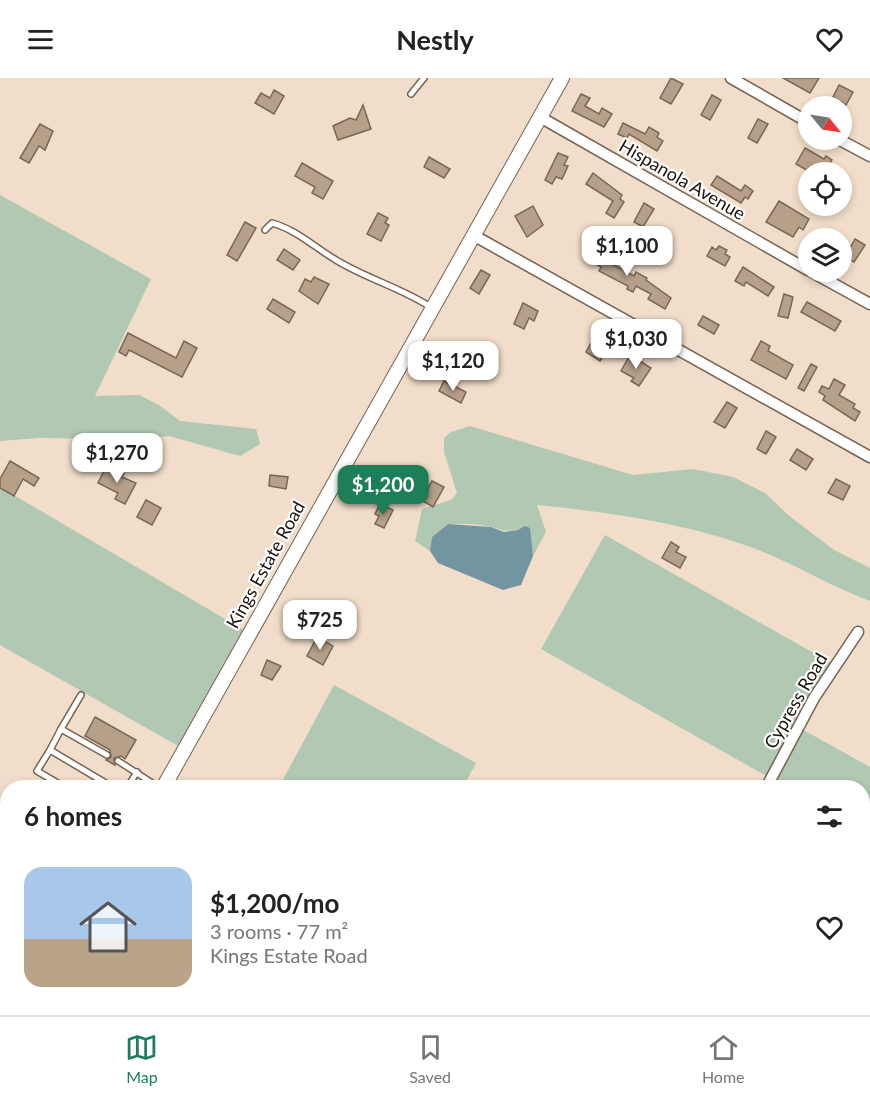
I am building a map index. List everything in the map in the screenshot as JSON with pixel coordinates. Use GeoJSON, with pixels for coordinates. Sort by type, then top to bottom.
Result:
{"type":"FeatureCollection","features":[{"type":"Feature","properties":{"kind":"street","name":"Kings Estate Road"},"geometry":{"type":"LineString","coordinates":[[166,780],[562,78]]}},
{"type":"Feature","properties":{"kind":"street"},"geometry":{"type":"LineString","coordinates":[[731,78],[798,116]]}},
{"type":"Feature","properties":{"kind":"street","name":"Hispanola Avenue"},"geometry":{"type":"LineString","coordinates":[[540,117],[798,264]]}},
{"type":"Feature","properties":{"kind":"street"},"geometry":{"type":"LineString","coordinates":[[852,146],[870,156]]}},
{"type":"Feature","properties":{"kind":"street"},"geometry":{"type":"LineString","coordinates":[[473,235],[870,457]]}},
{"type":"Feature","properties":{"kind":"street","name":"Hispanola Avenue"},"geometry":{"type":"LineString","coordinates":[[830,282],[870,304]]}},
{"type":"Feature","properties":{"kind":"street","name":"Cypress Road"},"geometry":{"type":"LineString","coordinates":[[770,780],[814,698],[858,632]]}},
{"type":"Feature","properties":{"kind":"lane"},"geometry":{"type":"LineString","coordinates":[[411,94],[424,78]]}},
{"type":"Feature","properties":{"kind":"lane"},"geometry":{"type":"LineString","coordinates":[[265,230],[272,224],[288,227],[336,260],[413,296],[432,308]]}},
{"type":"Feature","properties":{"kind":"lane"},"geometry":{"type":"LineString","coordinates":[[53,780],[38,771],[81,695]]}},
{"type":"Feature","properties":{"kind":"lane"},"geometry":{"type":"LineString","coordinates":[[61,729],[107,755]]}},
{"type":"Feature","properties":{"kind":"lane"},"geometry":{"type":"LineString","coordinates":[[50,750],[101,780]]}},
{"type":"Feature","properties":{"kind":"lane"},"geometry":{"type":"LineString","coordinates":[[118,761],[149,780]]}},
{"type":"Feature","properties":{"kind":"lane"},"geometry":{"type":"LineString","coordinates":[[132,780],[137,772]]}},
{"type":"Feature","properties":{"kind":"green space"},"geometry":{"type":"Polygon","coordinates":[[[0,195],[151,279],[95,396],[139,395],[159,405],[180,421],[256,429],[260,444],[240,456],[169,436],[129,439],[39,438],[0,441],[0,195]]]}},
{"type":"Feature","properties":{"kind":"green space"},"geometry":{"type":"Polygon","coordinates":[[[470,426],[633,475],[693,469],[733,477],[765,493],[788,515],[834,550],[870,568],[870,601],[768,554],[727,539],[673,525],[564,508],[537,505],[546,532],[533,556],[531,544],[518,530],[507,531],[469,524],[448,524],[432,537],[430,551],[415,541],[422,509],[451,500],[457,493],[444,452],[444,438],[451,432],[470,426]]]}},
{"type":"Feature","properties":{"kind":"green space"},"geometry":{"type":"Polygon","coordinates":[[[0,487],[244,630],[180,747],[0,645],[0,487]]]}},
{"type":"Feature","properties":{"kind":"green space"},"geometry":{"type":"Polygon","coordinates":[[[605,535],[833,664],[798,727],[870,767],[870,780],[774,780],[541,649],[605,535]]]}},
{"type":"Feature","properties":{"kind":"green space"},"geometry":{"type":"Polygon","coordinates":[[[334,685],[476,763],[467,780],[283,780],[334,685]]]}},
{"type":"Feature","properties":{"kind":"water"},"geometry":{"type":"Polygon","coordinates":[[[448,524],[491,527],[504,532],[518,530],[525,526],[530,528],[533,556],[521,585],[503,590],[438,563],[430,551],[432,537],[448,524]]]}},
{"type":"Feature","properties":{"kind":"building"},"geometry":{"type":"Polygon","coordinates":[[[671,78],[683,84],[671,104],[660,98],[671,78]]]}},
{"type":"Feature","properties":{"kind":"building"},"geometry":{"type":"Polygon","coordinates":[[[783,78],[819,78],[810,93],[783,78]]]}},
{"type":"Feature","properties":{"kind":"building"},"geometry":{"type":"Polygon","coordinates":[[[839,85],[853,92],[851,96],[834,96],[839,85]]]}},
{"type":"Feature","properties":{"kind":"building"},"geometry":{"type":"Polygon","coordinates":[[[274,90],[284,96],[274,114],[255,103],[261,93],[270,98],[274,90]]]}},
{"type":"Feature","properties":{"kind":"building"},"geometry":{"type":"Polygon","coordinates":[[[581,94],[590,98],[585,106],[599,114],[602,108],[612,114],[604,127],[572,111],[581,94]]]}},
{"type":"Feature","properties":{"kind":"building"},"geometry":{"type":"Polygon","coordinates":[[[712,95],[721,100],[710,120],[701,115],[712,95]]]}},
{"type":"Feature","properties":{"kind":"building"},"geometry":{"type":"Polygon","coordinates":[[[363,105],[371,129],[338,140],[333,126],[350,118],[356,120],[363,105]]]}},
{"type":"Feature","properties":{"kind":"building"},"geometry":{"type":"Polygon","coordinates":[[[758,119],[768,124],[757,143],[748,138],[758,119]]]}},
{"type":"Feature","properties":{"kind":"building"},"geometry":{"type":"Polygon","coordinates":[[[623,123],[645,134],[649,127],[659,133],[657,137],[663,141],[657,151],[629,134],[627,138],[618,134],[623,123]]]}},
{"type":"Feature","properties":{"kind":"building"},"geometry":{"type":"Polygon","coordinates":[[[40,124],[53,131],[45,150],[39,146],[29,163],[20,158],[40,124]]]}},
{"type":"Feature","properties":{"kind":"building"},"geometry":{"type":"Polygon","coordinates":[[[804,150],[832,160],[831,162],[798,162],[798,165],[796,164],[804,150]]]}},
{"type":"Feature","properties":{"kind":"building"},"geometry":{"type":"Polygon","coordinates":[[[558,153],[568,157],[564,165],[568,166],[562,179],[556,177],[552,184],[545,180],[558,153]]]}},
{"type":"Feature","properties":{"kind":"building"},"geometry":{"type":"Polygon","coordinates":[[[429,157],[450,169],[444,178],[424,167],[429,157]]]}},
{"type":"Feature","properties":{"kind":"building"},"geometry":{"type":"Polygon","coordinates":[[[302,163],[333,181],[323,199],[312,193],[315,187],[295,176],[302,163]]]}},
{"type":"Feature","properties":{"kind":"building"},"geometry":{"type":"Polygon","coordinates":[[[593,173],[622,195],[620,199],[624,202],[614,218],[606,213],[613,201],[586,184],[593,173]]]}},
{"type":"Feature","properties":{"kind":"building"},"geometry":{"type":"Polygon","coordinates":[[[717,176],[741,191],[745,185],[753,191],[748,199],[745,197],[741,203],[711,185],[717,176]]]}},
{"type":"Feature","properties":{"kind":"building"},"geometry":{"type":"Polygon","coordinates":[[[779,201],[798,212],[798,216],[809,219],[804,228],[799,227],[793,237],[766,222],[779,201]]]}},
{"type":"Feature","properties":{"kind":"building"},"geometry":{"type":"Polygon","coordinates":[[[644,203],[654,209],[643,227],[634,222],[644,203]]]}},
{"type":"Feature","properties":{"kind":"building"},"geometry":{"type":"Polygon","coordinates":[[[533,206],[543,225],[527,237],[515,216],[533,206]]]}},
{"type":"Feature","properties":{"kind":"building"},"geometry":{"type":"Polygon","coordinates":[[[378,213],[388,218],[385,223],[389,225],[381,241],[367,234],[378,213]]]}},
{"type":"Feature","properties":{"kind":"building"},"geometry":{"type":"Polygon","coordinates":[[[245,222],[256,228],[237,261],[227,255],[245,222]]]}},
{"type":"Feature","properties":{"kind":"building"},"geometry":{"type":"Polygon","coordinates":[[[855,239],[865,245],[854,262],[852,261],[852,244],[855,239]]]}},
{"type":"Feature","properties":{"kind":"building"},"geometry":{"type":"Polygon","coordinates":[[[596,240],[606,245],[599,257],[634,276],[636,272],[647,278],[646,280],[671,298],[665,309],[648,299],[651,294],[636,286],[633,292],[627,289],[628,286],[599,271],[601,267],[586,258],[596,240]]]}},
{"type":"Feature","properties":{"kind":"building"},"geometry":{"type":"Polygon","coordinates":[[[719,246],[727,250],[725,254],[730,257],[725,266],[707,256],[712,247],[716,250],[719,246]]]}},
{"type":"Feature","properties":{"kind":"building"},"geometry":{"type":"Polygon","coordinates":[[[284,249],[300,260],[293,270],[277,260],[284,249]]]}},
{"type":"Feature","properties":{"kind":"building"},"geometry":{"type":"Polygon","coordinates":[[[743,267],[774,287],[768,296],[746,282],[744,286],[735,281],[743,267]]]}},
{"type":"Feature","properties":{"kind":"building"},"geometry":{"type":"Polygon","coordinates":[[[481,270],[490,275],[479,294],[470,288],[481,270]]]}},
{"type":"Feature","properties":{"kind":"building"},"geometry":{"type":"Polygon","coordinates":[[[314,277],[329,284],[318,304],[299,291],[305,279],[311,282],[314,277]]]}},
{"type":"Feature","properties":{"kind":"building"},"geometry":{"type":"Polygon","coordinates":[[[784,294],[793,297],[788,318],[778,316],[784,294]]]}},
{"type":"Feature","properties":{"kind":"building"},"geometry":{"type":"Polygon","coordinates":[[[273,299],[295,312],[289,323],[267,309],[273,299]]]}},
{"type":"Feature","properties":{"kind":"building"},"geometry":{"type":"Polygon","coordinates":[[[807,302],[841,321],[835,331],[801,312],[807,302]]]}},
{"type":"Feature","properties":{"kind":"building"},"geometry":{"type":"Polygon","coordinates":[[[523,303],[538,311],[534,321],[529,318],[524,329],[514,324],[523,303]]]}},
{"type":"Feature","properties":{"kind":"building"},"geometry":{"type":"Polygon","coordinates":[[[703,316],[719,325],[714,334],[698,325],[703,316]]]}},
{"type":"Feature","properties":{"kind":"building"},"geometry":{"type":"Polygon","coordinates":[[[128,333],[176,358],[184,341],[197,348],[182,377],[129,350],[126,356],[119,352],[128,333]]]}},
{"type":"Feature","properties":{"kind":"building"},"geometry":{"type":"Polygon","coordinates":[[[761,341],[770,346],[768,351],[793,365],[786,379],[751,360],[761,341]]]}},
{"type":"Feature","properties":{"kind":"building"},"geometry":{"type":"Polygon","coordinates":[[[591,343],[606,352],[600,361],[586,352],[591,343]]]}},
{"type":"Feature","properties":{"kind":"building"},"geometry":{"type":"Polygon","coordinates":[[[472,346],[489,356],[486,361],[493,365],[488,373],[465,358],[472,346]]]}},
{"type":"Feature","properties":{"kind":"building"},"geometry":{"type":"Polygon","coordinates":[[[630,355],[651,368],[639,386],[631,381],[634,378],[621,371],[630,355]]]}},
{"type":"Feature","properties":{"kind":"building"},"geometry":{"type":"Polygon","coordinates":[[[811,364],[817,367],[804,391],[798,388],[811,364]]]}},
{"type":"Feature","properties":{"kind":"building"},"geometry":{"type":"Polygon","coordinates":[[[834,379],[845,385],[839,395],[855,404],[853,408],[860,412],[855,421],[823,400],[825,396],[819,392],[822,386],[829,389],[834,379]]]}},
{"type":"Feature","properties":{"kind":"building"},"geometry":{"type":"Polygon","coordinates":[[[444,381],[466,392],[461,403],[439,391],[444,381]]]}},
{"type":"Feature","properties":{"kind":"building"},"geometry":{"type":"Polygon","coordinates":[[[727,402],[737,408],[725,428],[714,422],[727,402]]]}},
{"type":"Feature","properties":{"kind":"building"},"geometry":{"type":"Polygon","coordinates":[[[766,431],[776,437],[766,454],[757,449],[766,431]]]}},
{"type":"Feature","properties":{"kind":"building"},"geometry":{"type":"Polygon","coordinates":[[[797,449],[813,459],[806,470],[790,460],[797,449]]]}},
{"type":"Feature","properties":{"kind":"building"},"geometry":{"type":"Polygon","coordinates":[[[10,461],[39,478],[34,486],[23,479],[14,496],[0,488],[0,479],[10,461]]]}},
{"type":"Feature","properties":{"kind":"building"},"geometry":{"type":"Polygon","coordinates":[[[107,465],[124,473],[122,477],[136,483],[125,504],[115,499],[118,493],[98,483],[107,465]]]}},
{"type":"Feature","properties":{"kind":"building"},"geometry":{"type":"Polygon","coordinates":[[[270,475],[288,477],[286,489],[269,486],[270,475]]]}},
{"type":"Feature","properties":{"kind":"building"},"geometry":{"type":"Polygon","coordinates":[[[836,479],[850,486],[843,500],[828,493],[836,479]]]}},
{"type":"Feature","properties":{"kind":"building"},"geometry":{"type":"Polygon","coordinates":[[[432,481],[444,487],[433,507],[421,500],[432,481]]]}},
{"type":"Feature","properties":{"kind":"building"},"geometry":{"type":"Polygon","coordinates":[[[146,500],[161,508],[152,525],[137,517],[146,500]]]}},
{"type":"Feature","properties":{"kind":"building"},"geometry":{"type":"Polygon","coordinates":[[[380,504],[393,510],[384,528],[375,524],[379,516],[375,514],[380,504]]]}},
{"type":"Feature","properties":{"kind":"building"},"geometry":{"type":"Polygon","coordinates":[[[671,542],[679,547],[676,552],[686,557],[680,568],[662,558],[671,542]]]}},
{"type":"Feature","properties":{"kind":"building"},"geometry":{"type":"Polygon","coordinates":[[[317,637],[333,646],[323,665],[307,656],[317,637]]]}},
{"type":"Feature","properties":{"kind":"building"},"geometry":{"type":"Polygon","coordinates":[[[267,660],[281,666],[272,680],[261,675],[267,660]]]}},
{"type":"Feature","properties":{"kind":"building"},"geometry":{"type":"Polygon","coordinates":[[[95,717],[136,740],[125,759],[121,756],[114,758],[115,765],[106,760],[111,757],[110,750],[85,736],[95,717]]]}}]}
